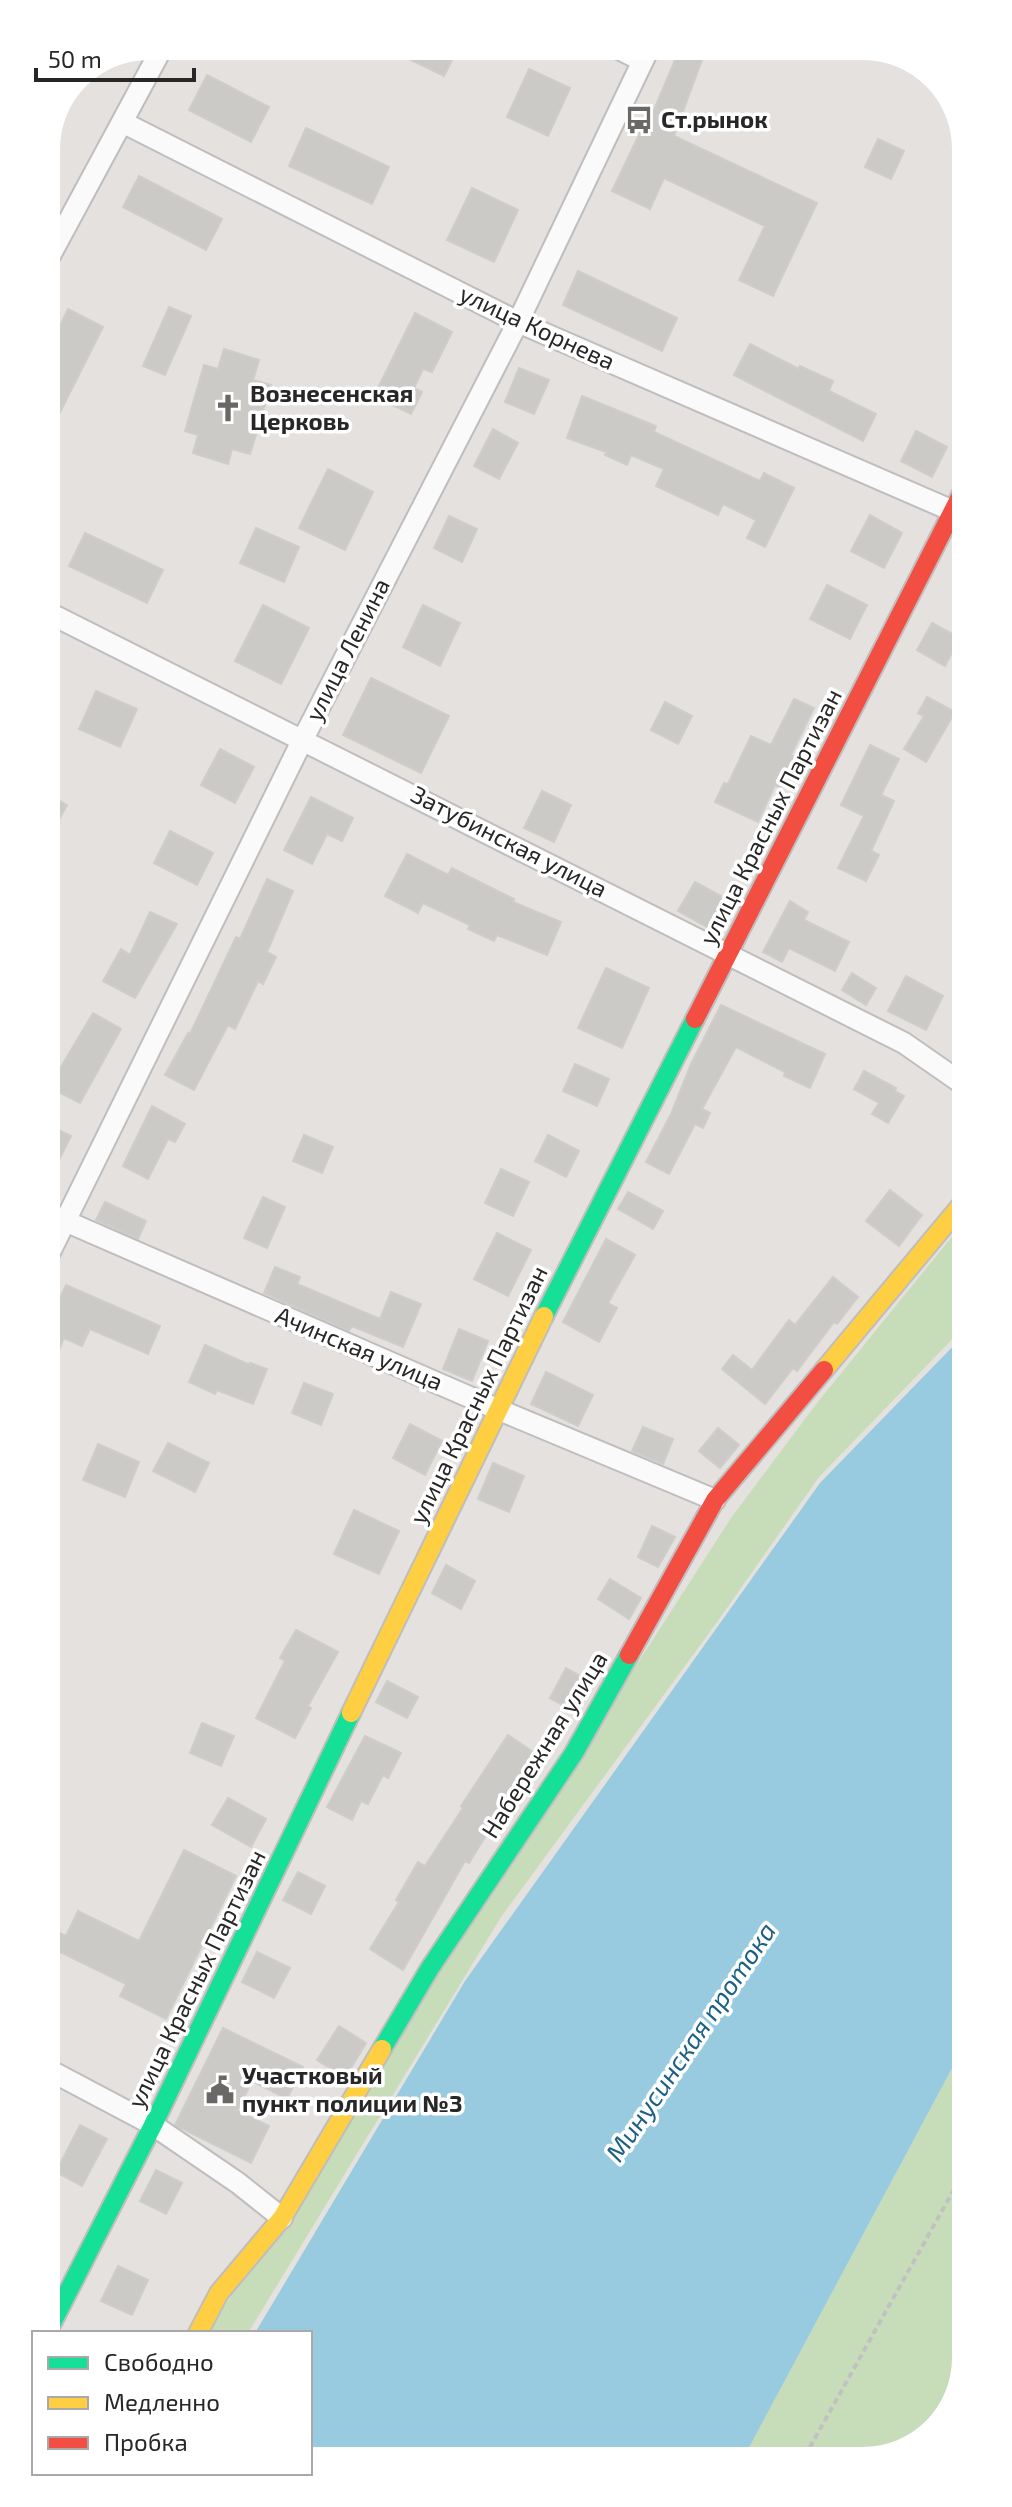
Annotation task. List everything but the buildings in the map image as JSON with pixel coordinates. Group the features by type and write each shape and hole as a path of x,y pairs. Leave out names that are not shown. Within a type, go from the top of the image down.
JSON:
{"main road":[{"name":"улица Красных Партизан","path":"60,2307 153,2125 497,1409 952,520"},
{"name":"Набережная улица","path":"199,2331 219,2293 282,2218 430,1968 574,1753 715,1500 952,1216"}],"street":[{"path":"60,237 155,60"},
{"name":"улица Ленина","path":"60,1212 518,322 644,60"},
{"name":"улица Корнева","path":"122,122 518,322 952,503"},
{"name":"Затубинская улица","path":"60,618 730,953 904,1043 952,1076"},
{"name":"Ачинская улица","path":"60,1219 715,1500"},
{"path":"60,2076 153,2125 238,2183 282,2218"}],"path":[{"path":"810,2447 952,2193"}],"green space":[{"path":"952,1237 952,1339 819,1477 715,1625 501,1917 249,2331 208,2331 731,1518 817,1403"},
{"path":"952,2068 952,2358 943,2397 930,2417 917,2429 880,2445 749,2447"}],"water":[{"name":"Минусинская протока","path":"952,1347 952,2068 749,2447 312,2447 312,2331 256,2331 465,1981 820,1483"}],"traffic: fast":[{"path":"544,1316 695,1019"},
{"path":"382,2049 430,1968 574,1753 629,1655"},
{"path":"60,2307 153,2125 351,1713"}],"traffic: slow":[{"path":"824,1370 952,1216"},
{"path":"351,1713 544,1316"},
{"path":"199,2331 219,2293 282,2218 382,2049"}],"traffic: jam":[{"path":"695,1019 952,513"},
{"path":"629,1655 715,1500 824,1370"}],"place":[{"name":"Ст.рынок","path":"639,120"},
{"name":"Вознесенская Церковь","path":"228,408"},
{"name":"Участковый пункт полиции №3","path":"220,2090"}]}
